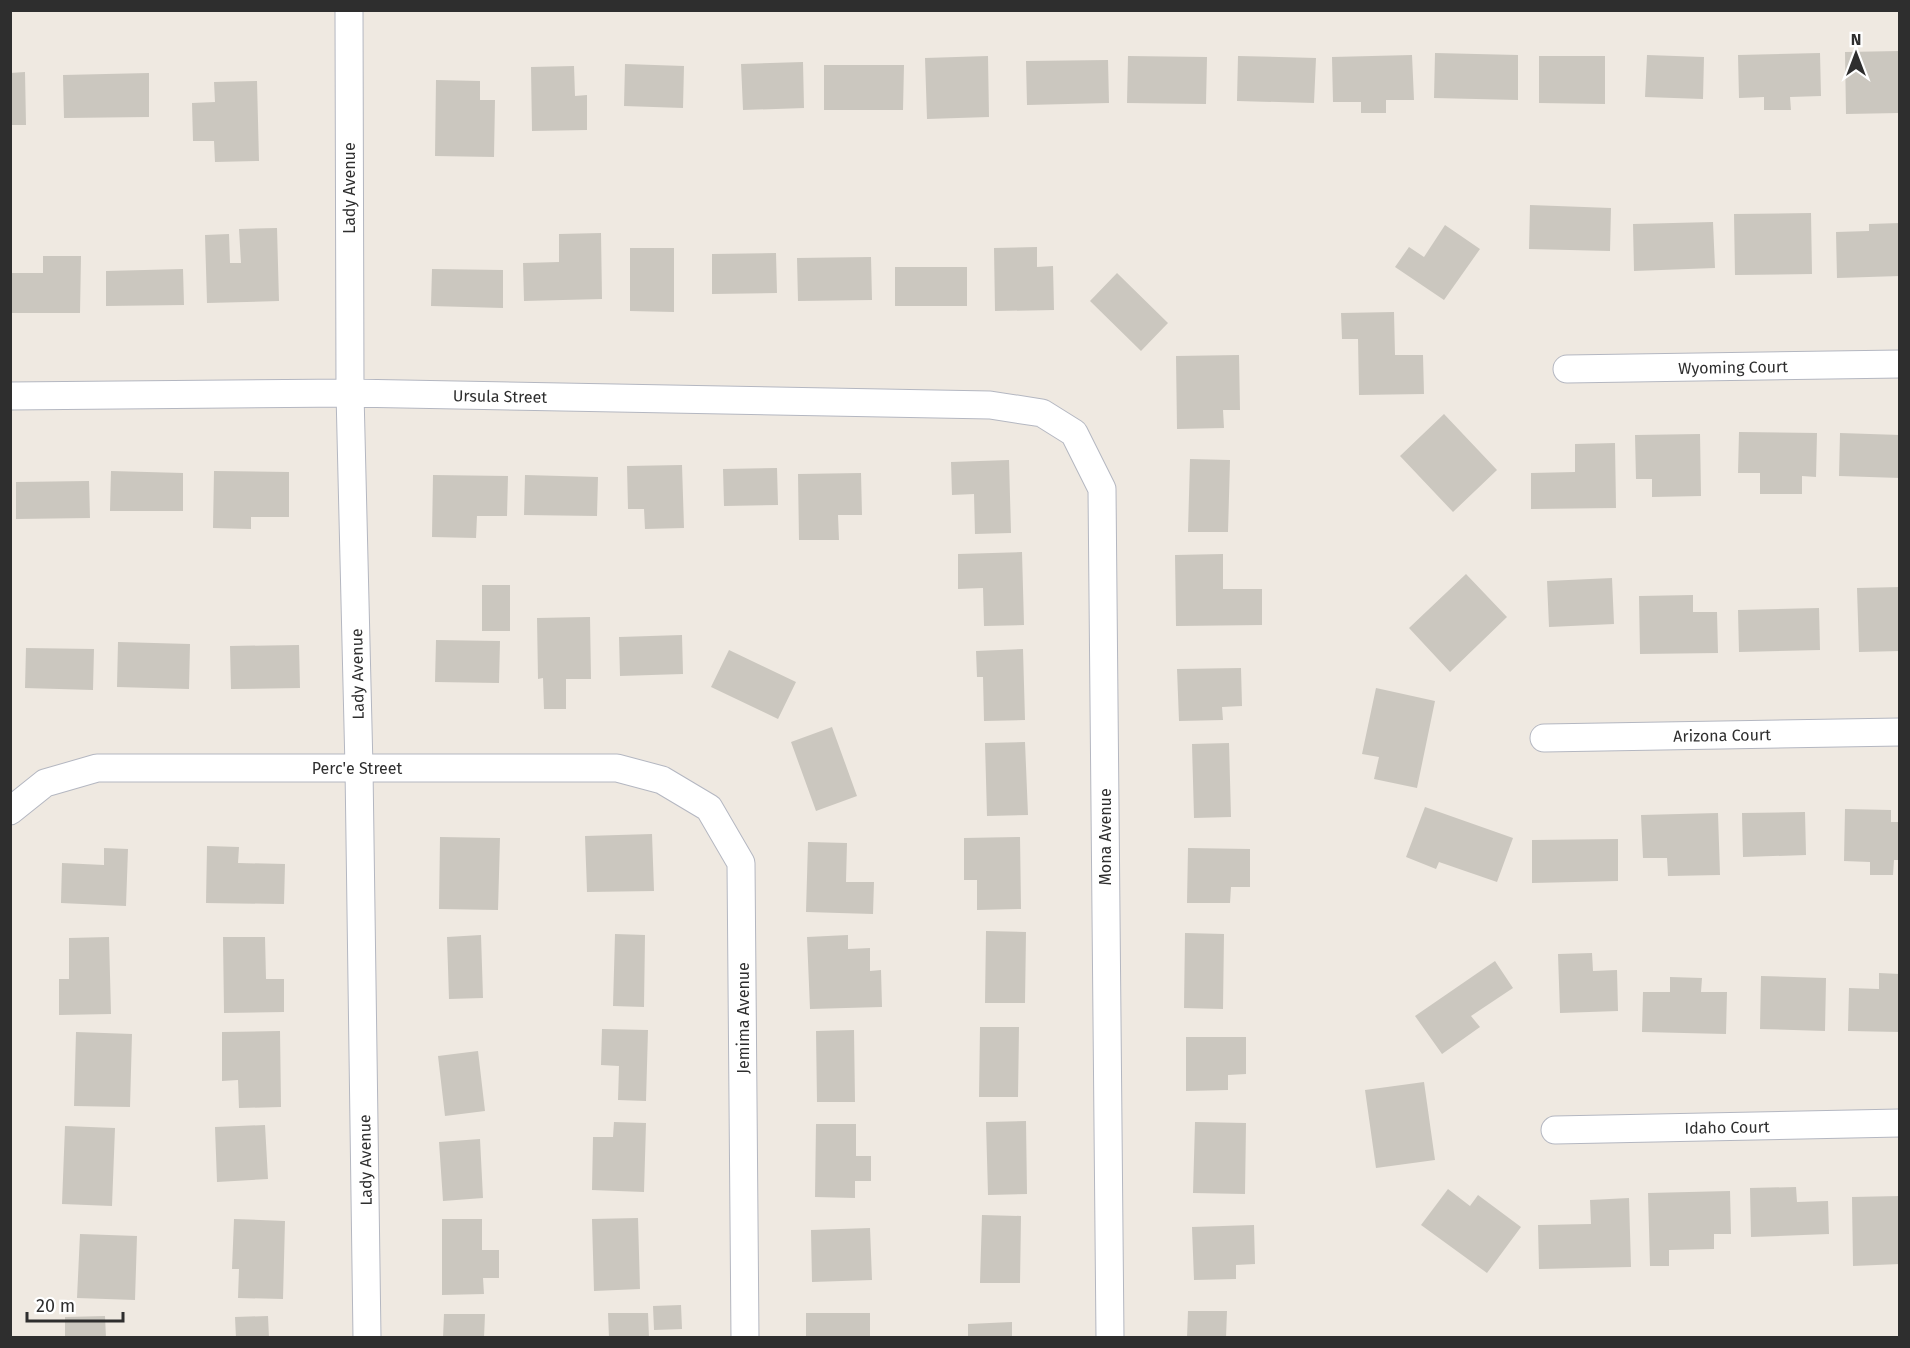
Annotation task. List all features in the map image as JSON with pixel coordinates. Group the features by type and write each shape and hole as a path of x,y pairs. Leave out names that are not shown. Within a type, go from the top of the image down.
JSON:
{"street":[{"name":"Lady Avenue","path":"349,10 350,393 359,768 367,1338"},
{"name":"Wyoming Court","path":"1567,369 1899,364"},
{"name":"Ursula Street","path":"10,396 350,393 990,405"},
{"name":"Mona Avenue","path":"990,405 1042,413 1074,433 1102,489 1110,1338"},
{"name":"Arizona Court","path":"1544,738 1899,732"},
{"name":"Perc'e Street","path":"10,811 45,783 96,768 617,768"},
{"name":"Jemima Avenue","path":"617,768 662,780 709,808 741,863 745,1338"},
{"name":"Idaho Court","path":"1555,1130 1899,1123"}],"building":[{"path":"1900,51 1899,113 1846,114 1845,52"},
{"path":"1435,53 1518,55 1518,100 1434,98"},
{"path":"1820,53 1821,96 1790,97 1791,110 1764,110 1764,97 1739,98 1738,55"},
{"path":"1412,55 1414,100 1386,100 1386,113 1361,113 1361,102 1333,102 1332,57"},
{"path":"1647,55 1704,57 1703,99 1645,97"},
{"path":"988,56 989,117 927,119 925,58"},
{"path":"1128,56 1207,57 1206,104 1127,103"},
{"path":"1238,56 1316,58 1314,103 1237,101"},
{"path":"1539,56 1605,56 1605,104 1539,103"},
{"path":"1108,60 1109,103 1027,105 1026,61"},
{"path":"803,62 804,108 743,110 741,64"},
{"path":"625,64 684,66 683,108 624,106"},
{"path":"824,65 904,65 903,110 824,110"},
{"path":"574,66 575,96 587,95 587,130 532,131 531,67"},
{"path":"25,72 26,125 10,125 10,73"},
{"path":"149,73 149,117 64,118 63,75"},
{"path":"436,80 480,81 480,100 495,100 494,157 435,156"},
{"path":"257,81 259,161 215,162 214,141 193,141 192,103 215,102 214,82"},
{"path":"1530,205 1611,208 1610,251 1529,249"},
{"path":"1811,213 1812,274 1735,275 1734,214"},
{"path":"1713,222 1715,268 1634,271 1633,224"},
{"path":"1900,223 1900,276 1837,278 1836,232 1869,231 1869,224"},
{"path":"1445,225 1480,249 1444,300 1395,267 1409,247 1424,257"},
{"path":"277,228 279,301 207,303 205,235 229,234 230,263 241,263 239,229"},
{"path":"601,233 602,299 524,301 523,263 559,262 559,234"},
{"path":"1037,247 1037,267 1053,266 1054,310 995,311 994,248"},
{"path":"630,248 674,248 674,312 630,311"},
{"path":"776,253 777,293 712,294 712,254"},
{"path":"43,256 81,256 80,313 10,313 11,273 43,273"},
{"path":"871,257 872,300 798,301 797,258"},
{"path":"895,267 967,267 967,306 895,306"},
{"path":"183,269 184,305 106,306 106,271"},
{"path":"432,269 503,270 503,308 431,306"},
{"path":"1117,273 1168,323 1141,351 1090,301"},
{"path":"1394,312 1395,355 1423,355 1424,394 1359,395 1358,339 1342,339 1341,313"},
{"path":"1239,355 1240,410 1223,410 1224,428 1177,429 1176,356"},
{"path":"1444,414 1497,470 1453,512 1400,456"},
{"path":"1739,432 1817,433 1816,477 1802,476 1802,494 1760,494 1760,473 1738,473"},
{"path":"1840,433 1900,435 1900,478 1839,476"},
{"path":"1700,434 1701,496 1652,497 1652,479 1636,479 1635,435"},
{"path":"1615,443 1616,508 1531,509 1531,473 1575,472 1575,444"},
{"path":"1190,459 1230,460 1228,532 1188,532"},
{"path":"1009,460 1011,533 975,534 974,494 952,495 951,462"},
{"path":"682,465 684,528 645,529 644,509 628,509 627,466"},
{"path":"777,468 778,505 724,506 723,469"},
{"path":"111,471 183,473 183,511 110,511"},
{"path":"214,471 289,472 289,517 251,517 251,529 213,528"},
{"path":"861,473 862,515 838,515 839,540 799,540 798,474"},
{"path":"433,475 508,476 507,516 477,516 476,538 432,537"},
{"path":"525,475 598,477 597,516 524,515"},
{"path":"89,481 90,518 16,519 16,482"},
{"path":"1022,552 1024,625 984,626 983,588 958,589 958,554"},
{"path":"1223,554 1223,589 1262,589 1262,625 1176,626 1175,555"},
{"path":"1466,574 1507,617 1450,672 1409,628"},
{"path":"1612,578 1614,624 1549,627 1547,581"},
{"path":"482,585 510,585 510,631 482,631"},
{"path":"1900,587 1900,651 1859,652 1857,588"},
{"path":"1693,595 1693,612 1717,612 1718,653 1640,654 1639,596"},
{"path":"1819,608 1820,650 1739,652 1738,610"},
{"path":"590,617 591,679 566,679 566,709 544,709 543,678 538,679 537,618"},
{"path":"682,635 683,674 620,676 619,637"},
{"path":"436,640 500,641 499,683 435,682"},
{"path":"118,642 190,644 189,689 117,687"},
{"path":"299,645 300,688 231,689 230,646"},
{"path":"26,648 94,649 93,690 25,688"},
{"path":"1023,649 1025,720 984,721 983,677 977,677 976,651"},
{"path":"729,650 796,682 778,719 711,687"},
{"path":"1241,668 1242,706 1222,707 1223,720 1179,721 1177,669"},
{"path":"1376,688 1435,701 1417,788 1374,779 1379,757 1362,754"},
{"path":"832,727 857,796 816,811 791,742"},
{"path":"1025,742 1028,815 987,816 985,743"},
{"path":"1229,743 1231,817 1194,818 1192,744"},
{"path":"1425,807 1513,838 1497,882 1439,862 1436,869 1406,857"},
{"path":"1845,809 1891,810 1891,822 1900,822 1900,860 1894,860 1893,875 1870,875 1870,862 1844,861"},
{"path":"1805,812 1806,855 1743,857 1742,813"},
{"path":"1718,813 1720,875 1668,876 1667,858 1643,858 1641,815"},
{"path":"652,834 654,891 587,892 585,836"},
{"path":"440,837 500,838 498,910 439,909"},
{"path":"1020,837 1021,909 977,910 977,880 964,880 964,838"},
{"path":"1618,839 1618,881 1532,883 1532,840"},
{"path":"808,842 847,843 846,882 874,882 873,914 806,912"},
{"path":"207,846 239,847 238,863 285,864 284,904 206,903"},
{"path":"104,848 128,849 126,906 61,903 62,863 104,865"},
{"path":"1188,848 1250,849 1250,887 1231,887 1230,903 1187,903"},
{"path":"986,931 1026,932 1025,1003 985,1003"},
{"path":"1185,933 1224,934 1223,1009 1184,1008"},
{"path":"615,934 645,935 644,1007 613,1006"},
{"path":"481,935 483,998 449,999 447,937"},
{"path":"848,935 848,949 870,948 870,971 881,970 882,1007 810,1009 807,937"},
{"path":"109,937 111,1014 59,1015 59,979 69,979 69,938"},
{"path":"223,937 265,937 266,979 284,979 284,1012 224,1013"},
{"path":"1592,953 1593,971 1617,970 1618,1011 1560,1013 1558,954"},
{"path":"1495,961 1513,988 1471,1016 1480,1027 1442,1054 1415,1016"},
{"path":"1879,973 1900,974 1900,1032 1848,1031 1849,988 1879,989"},
{"path":"1761,976 1826,978 1825,1031 1760,1029"},
{"path":"1670,977 1702,978 1701,992 1727,992 1726,1034 1642,1032 1643,992 1670,992"},
{"path":"980,1027 1019,1027 1018,1097 979,1097"},
{"path":"602,1029 648,1030 646,1101 618,1100 619,1066 601,1065"},
{"path":"854,1030 855,1102 817,1102 816,1031"},
{"path":"280,1031 281,1107 239,1108 238,1080 222,1081 222,1032"},
{"path":"76,1032 132,1034 130,1107 74,1106"},
{"path":"1186,1037 1246,1037 1246,1074 1228,1075 1228,1090 1186,1091"},
{"path":"478,1051 485,1111 445,1116 438,1056"},
{"path":"1424,1082 1435,1160 1376,1168 1365,1090"},
{"path":"1026,1121 1027,1194 988,1195 986,1122"},
{"path":"614,1122 646,1123 644,1192 592,1190 593,1137 613,1137"},
{"path":"1195,1122 1246,1123 1245,1194 1193,1193"},
{"path":"816,1124 856,1124 856,1156 871,1156 871,1181 855,1181 855,1198 815,1197"},
{"path":"265,1125 268,1179 217,1182 215,1127"},
{"path":"65,1126 115,1128 112,1206 62,1204"},
{"path":"480,1139 483,1198 443,1201 439,1142"},
{"path":"1796,1187 1797,1202 1828,1201 1829,1234 1751,1237 1750,1188"},
{"path":"1448,1189 1470,1206 1478,1195 1521,1227 1487,1273 1421,1225"},
{"path":"1730,1191 1731,1234 1714,1234 1714,1249 1669,1250 1669,1266 1650,1266 1648,1193"},
{"path":"1900,1196 1900,1264 1853,1266 1852,1197"},
{"path":"1629,1198 1631,1267 1539,1269 1538,1225 1591,1224 1590,1200"},
{"path":"982,1215 1021,1216 1020,1283 980,1283"},
{"path":"638,1218 640,1289 594,1291 592,1219"},
{"path":"234,1219 285,1221 283,1299 238,1298 239,1269 232,1269"},
{"path":"442,1219 482,1219 482,1250 499,1250 499,1278 483,1278 484,1294 442,1295"},
{"path":"1254,1225 1255,1264 1236,1265 1236,1279 1194,1280 1192,1227"},
{"path":"870,1228 872,1280 812,1282 811,1230"},
{"path":"80,1234 137,1236 135,1300 77,1298"},
{"path":"681,1305 682,1329 654,1330 653,1306"},
{"path":"1188,1311 1227,1311 1226,1338 1187,1338"},
{"path":"608,1313 648,1313 649,1338 609,1338"},
{"path":"806,1313 870,1313 870,1338 806,1338"},
{"path":"444,1314 485,1314 484,1338 443,1338"},
{"path":"105,1316 106,1338 65,1338 65,1317"},
{"path":"268,1316 269,1338 236,1338 235,1317"},
{"path":"1012,1322 1012,1338 968,1338 968,1324"}]}
